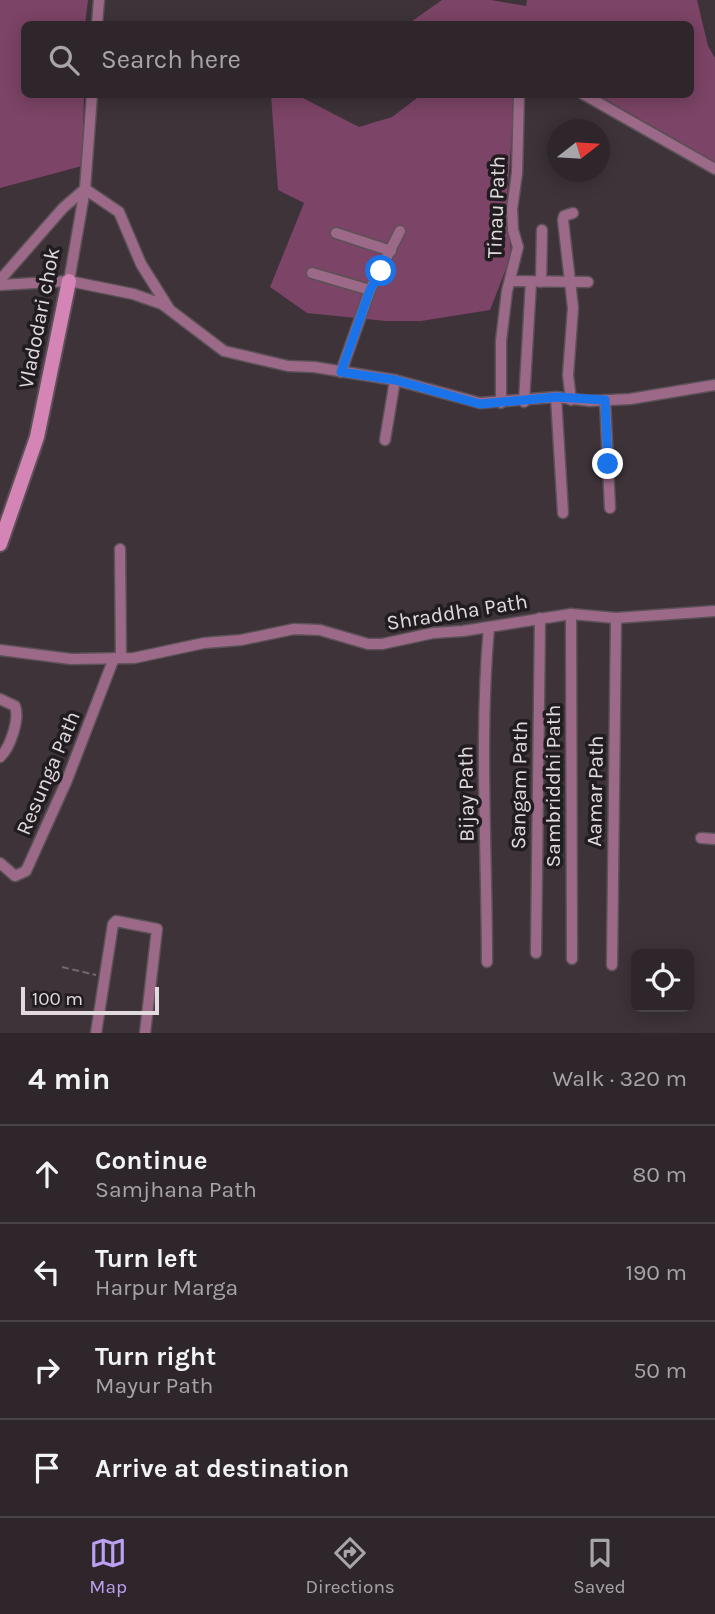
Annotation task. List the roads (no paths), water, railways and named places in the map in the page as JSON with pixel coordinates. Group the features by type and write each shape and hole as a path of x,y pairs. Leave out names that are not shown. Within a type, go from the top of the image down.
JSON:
{"street":[{"path":"97,21 99,0"},
{"name":"Vladodari chok","path":"0,544 37,437 85,190 92,98"},
{"name":"Tinau Path","path":"501,404 501,341 518,247 513,230 512,209 517,173 519,98"},
{"path":"590,98 715,169"},
{"path":"0,282 63,208 85,190 119,212 141,264 173,313"},
{"path":"571,400 568,375 573,309 563,220 567,214 573,213"},
{"path":"524,402 542,230"},
{"path":"341,372 370,290 400,231"},
{"path":"336,233 391,251"},
{"path":"312,272 370,290"},
{"path":"0,282 69,281 133,294 162,304 224,351 251,359 395,380 480,404 556,397 605,400 685,392 715,385"},
{"path":"511,281 570,284 588,282"},
{"path":"385,440 395,380"},
{"path":"556,397 564,513"},
{"path":"605,400 610,508"},
{"path":"118,657 120,549"},
{"name":"Shraddha Path","path":"0,650 71,659 134,658 294,629 320,630 368,644 382,644 571,614 616,618 715,611"},
{"name":"Sambriddhi Path","path":"571,614 572,958"},
{"name":"Sangam Path","path":"536,953 540,618"},
{"name":"Aamar Path","path":"612,965 616,618"},
{"name":"Bijay Path","path":"487,962 484,682 489,627"},
{"name":"Resunga Path","path":"0,863 15,876 26,871 118,657"},
{"path":"0,699 15,706 17,711 9,741 0,757"},
{"path":"701,838 715,839"},
{"path":"96,1033 114,922 132,922 158,929 145,1033"}]}
